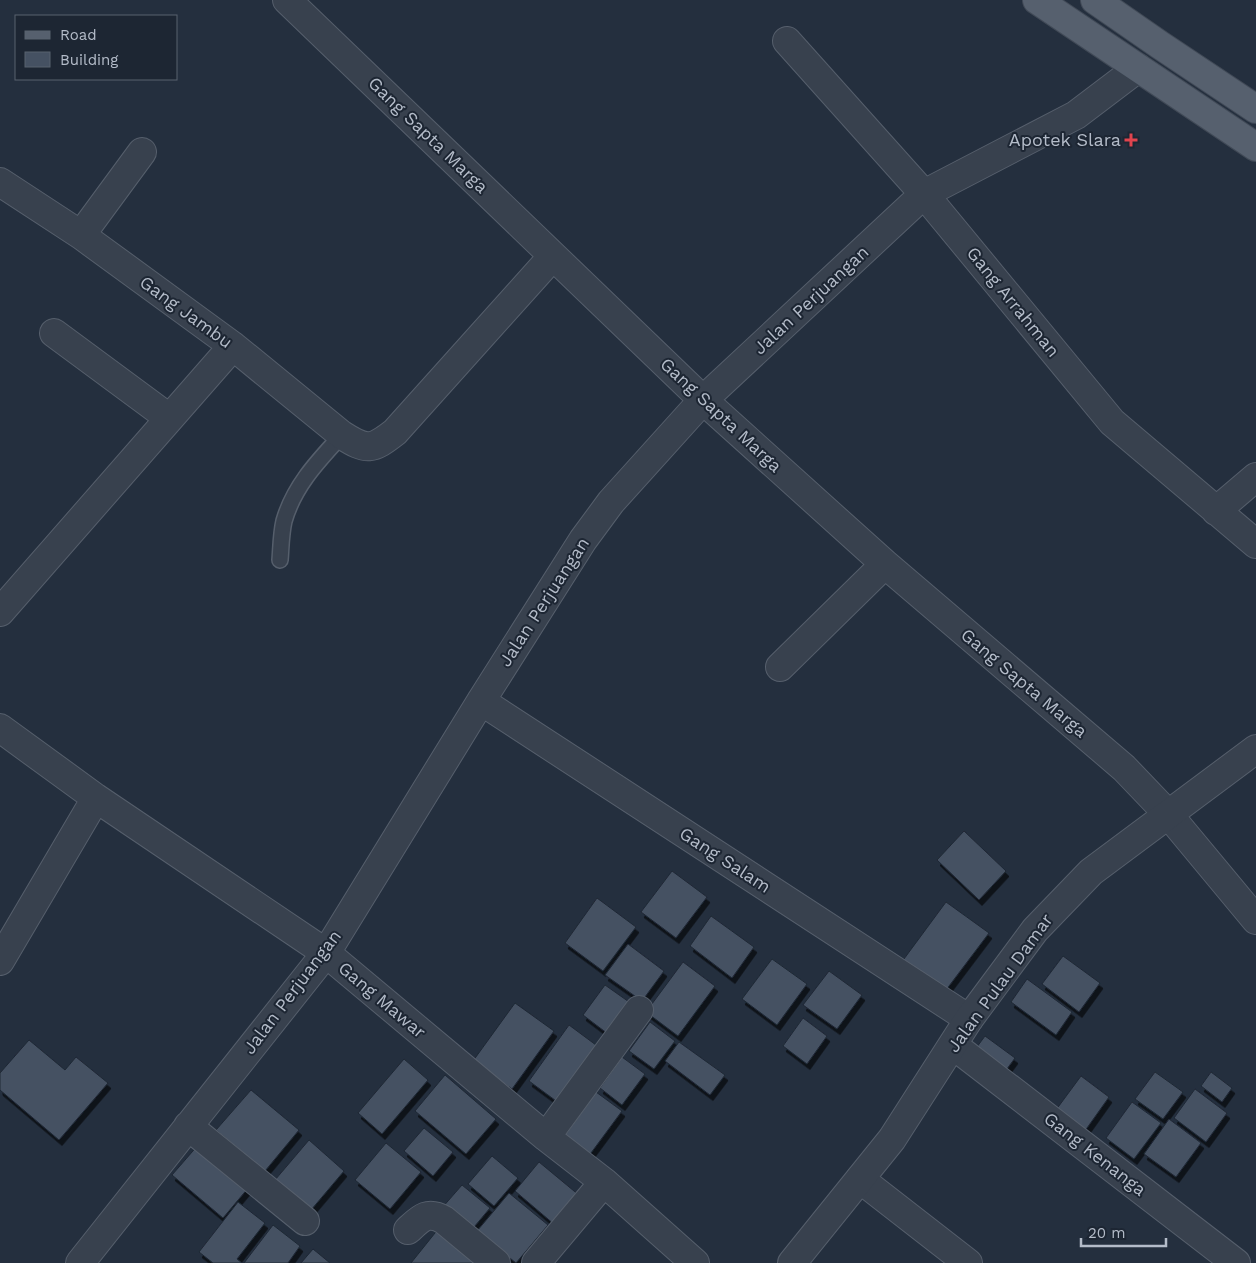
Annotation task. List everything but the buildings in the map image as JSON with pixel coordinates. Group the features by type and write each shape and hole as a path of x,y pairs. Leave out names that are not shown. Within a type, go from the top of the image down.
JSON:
{"main road":[{"path":"1037,0 1256,147"},
{"path":"1095,0 1256,109"}],"street":[{"name":"Gang Sapta Marga","path":"287,0 703,400 884,564 1124,768 1168,814 1256,920"},
{"name":"Gang Arrahman","path":"787,41 924,194 1112,422 1256,544"},
{"name":"Jalan Perjuangan","path":"80,1263 326,953 481,701 583,540 611,502 703,400 924,194 1076,115 1138,68"},
{"path":"81,235 142,152"},
{"name":"Gang Jambu","path":"0,182 81,235 233,346 342,435 355,443 367,447 381,443 395,432 553,256"},
{"path":"54,333 169,418"},
{"path":"0,612 233,346"},
{"path":"1216,511 1256,477"},
{"path":"780,667 884,564"},
{"name":"Gang Salam","path":"481,701 969,1019"},
{"name":"Gang Mawar","path":"0,728 96,798 326,953 546,1137 604,1182 695,1263"},
{"name":"Jalan Pulau Damar","path":"792,1263 892,1139 969,1019 1035,930 1091,872 1256,749"},
{"path":"0,961 96,798"},
{"path":"546,1137 639,1010"},
{"name":"Gang Kenanga","path":"953,1045 1236,1263"},
{"path":"188,1126 305,1221"},
{"path":"860,1179 968,1263"},
{"path":"536,1263 604,1182"},
{"path":"408,1230 422,1217 438,1216 496,1263"}],"lane":[{"path":"280,560 284,524 291,502 304,478 342,435"}],"place":[{"name":"Apotek Slara","path":"1131,140"}]}
